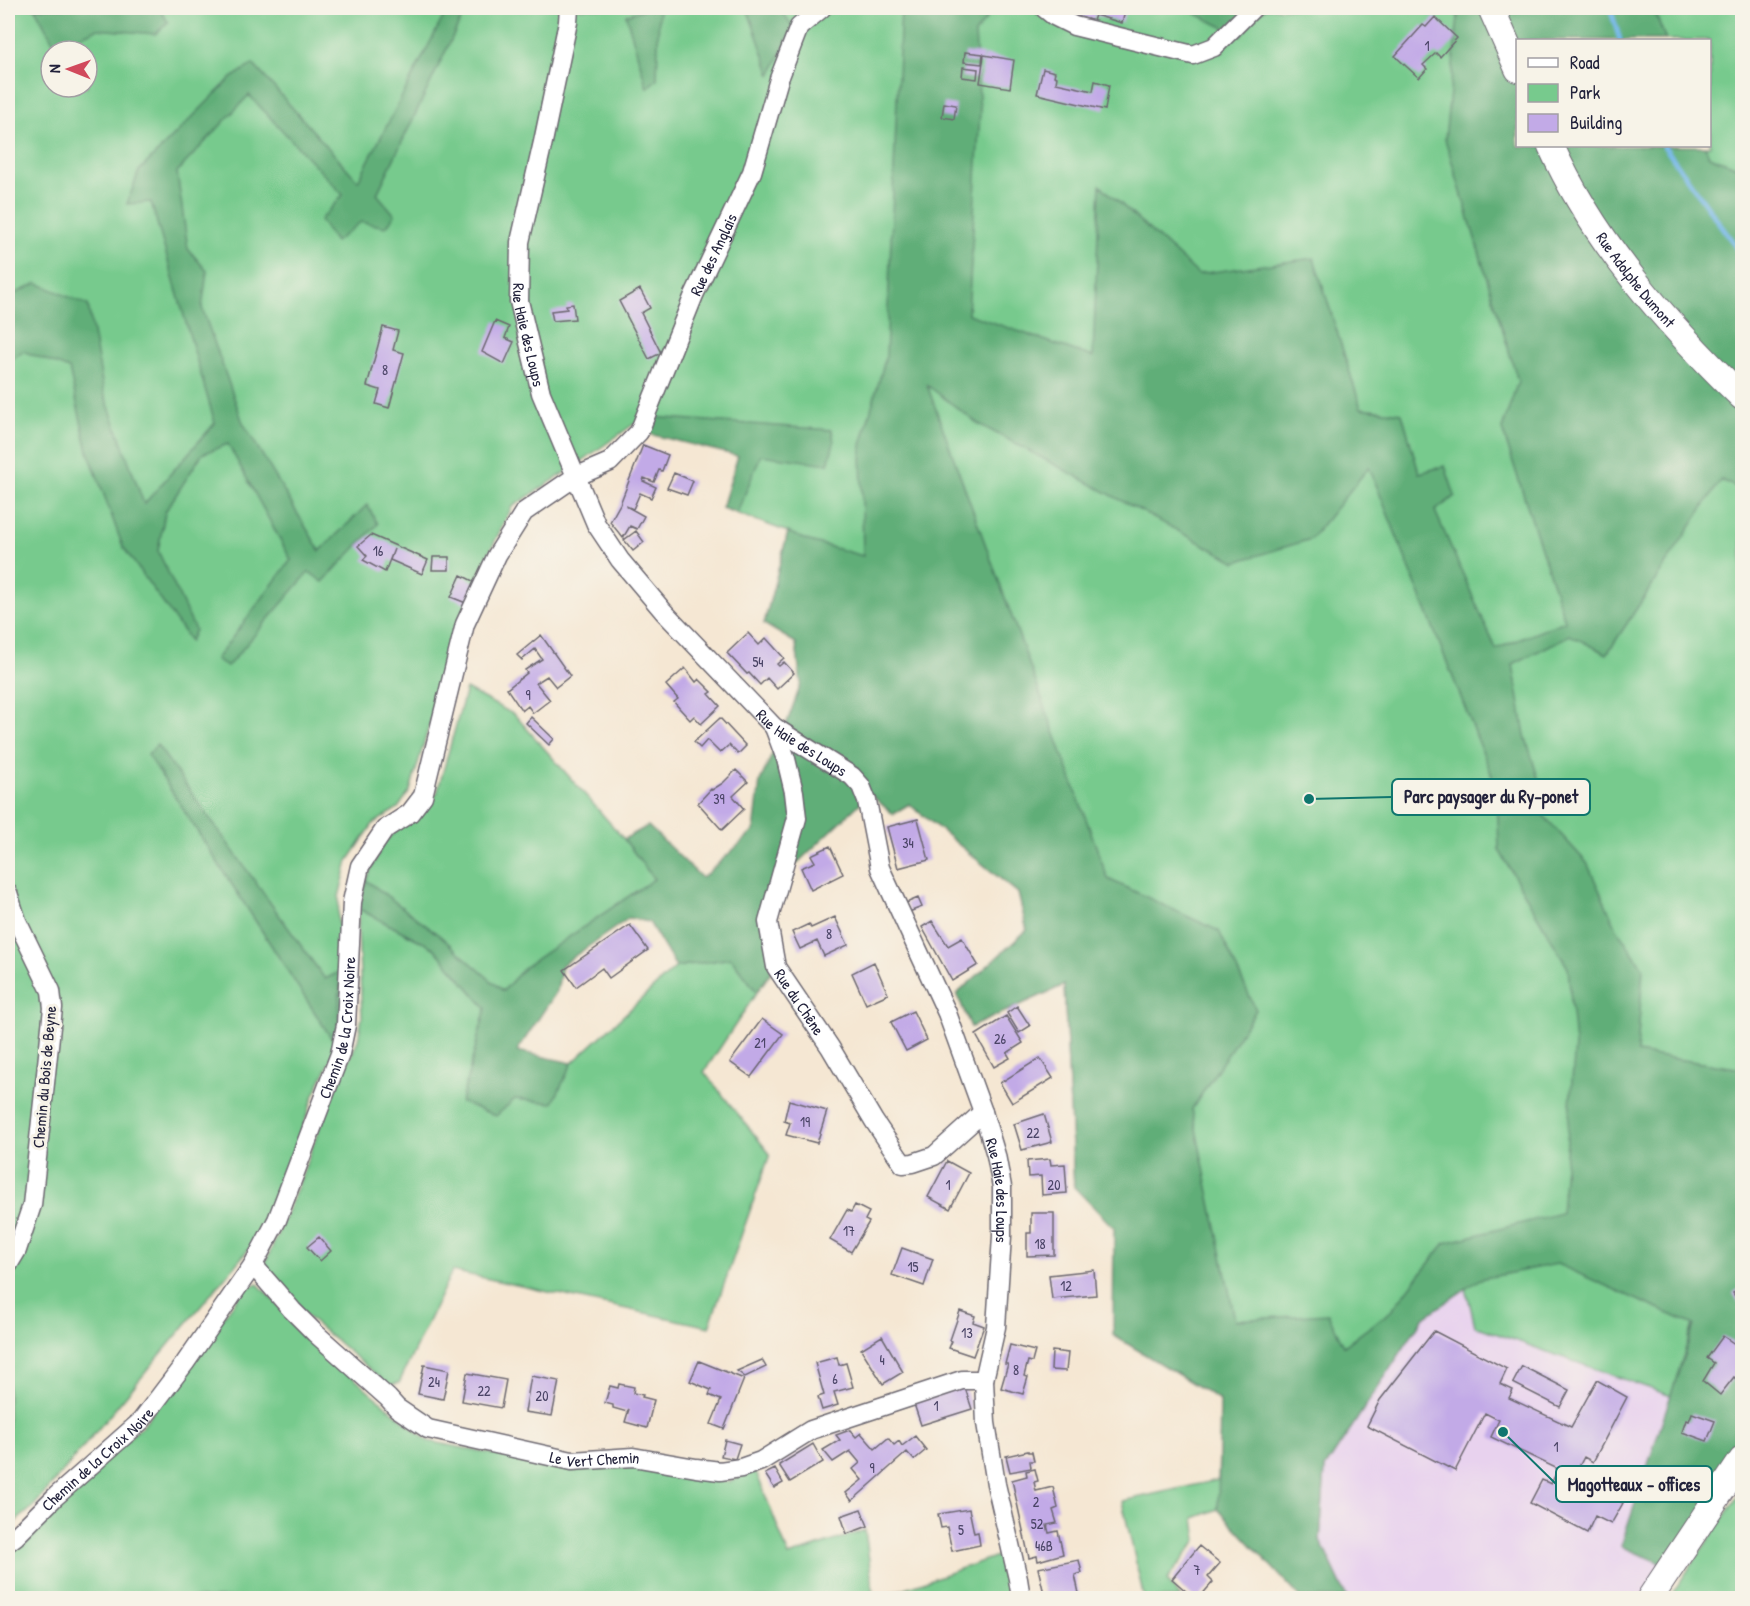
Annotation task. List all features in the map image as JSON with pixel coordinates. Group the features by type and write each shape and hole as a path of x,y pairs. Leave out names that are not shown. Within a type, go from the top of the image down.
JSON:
{"main road":[{"path":"1491,8 1516,64"},
{"name":"Rue Adolphe Dumont","path":"1552,147 1577,198 1637,283 1698,355 1743,397"},
{"path":"1650,1599 1743,1460"}],"street":[{"name":"Rue Haie des Loups","path":"569,8 543,142 520,242 519,301 541,393 596,524 620,560 664,612 774,727 852,776 861,786 867,801 880,868 947,1012 996,1155 1002,1187 1002,1236 996,1327 984,1380 986,1424 996,1484 1021,1599"},
{"name":"Rue des Anglais","path":"575,477 610,462 639,432 694,295 752,172 779,79 799,27 822,8"},
{"path":"1044,8 1074,27 1193,55 1214,47 1252,8"},
{"name":"Chemin de la Croix Noire","path":"8,1542 55,1497 141,1422 186,1363 254,1265 277,1220 340,1054 346,1025 352,902 360,866 385,830 410,813 423,796 465,624 497,555 524,512 575,477"},
{"name":"Rue du Chêne","path":"774,727 786,759 794,792 797,819 768,922 776,967 830,1047 874,1121 903,1164 934,1156 983,1112"},
{"name":"Chemin du Bois de Beyne","path":"8,893 17,921 51,991 53,1008 32,1205 17,1250 8,1265"},
{"name":"Le Vert Chemin","path":"254,1265 315,1333 388,1398 396,1408 428,1429 572,1461 633,1456 720,1471 741,1468 761,1461 811,1430 962,1380 984,1380"}],"shaded area":[{"path":"1467,1288 1476,1326 1671,1396 1621,1546 1667,1566 1645,1598 1347,1598 1320,1540 1325,1468 1423,1318"}],"green space":[{"path":"8,8 1484,8 1516,138 1516,147 1519,147 1742,395 1742,1165 1671,1396 1475,1326 1466,1288 1423,1318 1325,1468 1320,1540 1347,1598 1301,1598 1218,1509 1194,1518 1197,1540 1167,1580 1181,1598 1144,1598 1122,1501 1218,1480 1221,1400 1113,1335 1126,1212 1074,1187 1064,985 971,1027 957,994 1027,930 1018,893 909,804 893,814 788,720 801,684 796,643 764,624 788,532 722,508 738,456 634,424 512,507 488,555 459,624 410,791 398,808 373,824 348,861 339,897 338,921 347,979 337,1047 314,1095 278,1197 263,1232 33,1507 8,1528"},
{"path":"35,8 159,8 168,22 156,34 97,29 74,39 52,39"},
{"path":"448,8 461,8 464,13 377,194 395,215 386,227 361,222 335,242 320,220 343,195 249,95 177,172 188,249 207,271 202,308 243,423 320,551 367,505 378,524 323,582 309,572 227,667 216,659 291,560 228,444 202,454 165,512 158,551 195,630 190,641 123,547 88,451 69,369 23,351 8,362 8,297 37,283 88,305 104,393 144,504 215,423 151,202 127,204 139,171 231,78 253,64 358,181"},
{"path":"647,8 659,8 657,79 647,88 626,15"},
{"path":"747,8 780,8 793,27 771,75"},
{"path":"901,8 994,8 975,34 980,111 968,314 1093,357 1100,185 1198,274 1314,258 1361,408 1402,413 1419,473 1445,466 1455,496 1435,511 1496,649 1565,621 1502,429 1518,381 1445,139 1458,17 1453,8 1653,8 1666,39 1516,39 1516,147 1705,147 1709,156 1742,169 1742,490 1721,480 1607,654 1570,635 1513,664 1525,735 1539,781 1524,794 1587,863 1617,929 1643,968 1637,1053 1742,1069 1742,1451 1667,1566 1621,1546 1694,1325 1557,1264 1480,1279 1423,1318 1325,1468 1320,1540 1347,1598 1301,1598 1218,1509 1220,1400 1113,1335 1114,1228 1074,1187 1064,985 971,1027 957,994 1027,930 1018,893 909,804 893,814 870,794 791,869 768,924 771,972 757,992 731,958 676,967 649,922 629,918 562,965 557,991 517,1051 572,1063 553,1103 515,1099 496,1116 461,1102 486,1008 434,948 359,909 366,880 440,936 503,991 525,967 654,879 624,839 648,826 702,878 754,831 760,781 788,720 801,684 796,643 764,624 788,532 806,540 863,556 861,445 886,356","holes":["927,385 977,423 1236,562 1311,539 1369,467 1497,788 1499,850 1568,968 1575,1045 1561,1213 1445,1243 1391,1311 1344,1346 1328,1314 1235,1320 1192,1109 1256,1010 1219,931 1108,879"]},
{"path":"1187,8 1267,8 1255,16 1241,36"},
{"path":"1653,8 1742,8 1742,169 1709,156 1705,147 1711,147 1711,39 1666,39"},
{"path":"652,417 832,430 834,443 828,464 761,455 737,513 722,508 738,456 649,434"},
{"path":"466,689 515,715 624,839 654,879 525,967 503,991 440,936 366,880 384,842 437,793"},
{"path":"157,745 325,979 341,971 337,1047 148,755"},
{"path":"359,909 434,948 486,1008 461,1102 515,1099 553,1102 572,1063 676,967 731,958 757,992 704,1072 770,1154 709,1327 452,1271 399,1383 389,1385 304,1314 265,1264 298,1186 326,1110 358,1040 362,1017"},
{"path":"258,1284 322,1351 428,1441 571,1469 636,1467 730,1482 755,1469 789,1556 865,1530 874,1598 8,1598 8,1547 143,1425 245,1288"},
{"path":"1742,1490 1742,1598 1669,1598"},
{"path":"1005,1553 1015,1598 878,1598"}],"building":[{"path":"1068,8 1126,8 1122,23 1095,15 1093,21 1067,13"},
{"path":"1435,17 1457,38 1440,57 1436,53 1423,65 1427,69 1419,78 1395,56 1423,25 1426,27"},
{"path":"965,52 983,54 982,64 964,62"},
{"path":"984,55 1014,60 1010,88 980,83"},
{"path":"963,67 978,69 977,79 962,77"},
{"path":"1043,69 1055,72 1056,83 1093,91 1095,81 1109,85 1105,110 1037,94"},
{"path":"944,103 956,105 954,119 942,117"},
{"path":"640,289 650,308 641,313 661,353 649,359 619,301"},
{"path":"573,304 575,319 553,321 551,311 567,309 566,305"},
{"path":"495,321 509,327 505,338 514,342 504,364 482,352"},
{"path":"383,327 398,331 393,350 404,353 389,408 376,404 380,390 367,386"},
{"path":"643,445 668,455 662,471 659,470 654,482 644,478 643,481 656,487 651,498 640,493 633,509 626,506 644,516 637,529 630,526 623,538 610,522 620,504"},
{"path":"674,473 693,481 687,495 667,488"},
{"path":"636,531 644,542 633,551 624,540"},
{"path":"371,535 428,560 422,574 390,560 394,549 385,572 363,560 367,556 358,546"},
{"path":"433,557 449,557 449,570 432,570"},
{"path":"461,575 475,582 466,603 451,597"},
{"path":"748,633 759,645 766,638 784,658 777,664 779,666 784,662 794,673 777,689 767,678 760,685 727,653"},
{"path":"541,635 570,676 556,687 547,676 536,683 550,700 533,713 528,706 522,711 507,689 527,673 525,670 542,659 535,649 522,660 517,655"},
{"path":"685,668 696,682 699,679 712,692 709,694 720,706 701,724 694,716 690,720 680,709 674,702 678,699 666,685"},
{"path":"531,717 554,739 549,745 526,723"},
{"path":"720,718 746,746 738,754 729,745 720,753 707,740 700,748 694,742"},
{"path":"736,770 748,782 733,796 744,809 722,830 698,803 711,789 723,783"},
{"path":"918,819 929,860 898,868 887,827"},
{"path":"830,846 843,874 811,890 801,868 815,862 811,855"},
{"path":"918,898 922,907 909,912 906,903"},
{"path":"835,917 848,945 824,956 817,941 800,949 792,932 809,924 811,928"},
{"path":"932,921 948,946 962,938 978,965 952,981 922,927"},
{"path":"630,925 648,950 609,978 602,968 576,987 564,970"},
{"path":"874,962 888,994 866,1004 852,973"},
{"path":"1017,1006 1030,1026 1019,1033 1007,1013"},
{"path":"913,1011 927,1040 906,1051 891,1022"},
{"path":"1006,1016 1023,1043 1007,1053 1010,1058 994,1067 976,1035"},
{"path":"762,1019 783,1034 751,1077 730,1062"},
{"path":"1040,1058 1053,1078 1012,1103 1000,1083"},
{"path":"789,1100 827,1111 817,1143 786,1135 790,1123 784,1121"},
{"path":"1044,1114 1052,1142 1022,1150 1014,1124"},
{"path":"1050,1159 1051,1165 1065,1164 1067,1193 1042,1195 1041,1176 1028,1177 1027,1161"},
{"path":"947,1161 969,1173 950,1209 928,1197"},
{"path":"855,1205 869,1212 865,1220 869,1222 851,1252 830,1240 847,1210 851,1212"},
{"path":"1031,1213 1054,1213 1054,1255 1027,1256 1027,1233 1031,1233"},
{"path":"319,1237 331,1251 320,1261 307,1247"},
{"path":"902,1248 933,1259 924,1286 892,1275"},
{"path":"1094,1270 1096,1295 1052,1299 1049,1275"},
{"path":"1742,1287 1742,1301 1739,1303 1733,1293"},
{"path":"960,1311 975,1316 973,1322 984,1326 973,1356 949,1348"},
{"path":"1434,1331 1507,1369 1500,1384 1513,1390 1509,1398 1571,1427 1597,1380 1627,1397 1593,1462 1584,1457 1571,1482 1578,1485 1580,1480 1623,1503 1611,1524 1595,1516 1587,1533 1530,1503 1542,1480 1551,1484 1558,1469 1491,1437 1499,1420 1485,1413 1455,1471 1367,1426 1380,1400"},
{"path":"882,1336 903,1372 883,1384 861,1349"},
{"path":"1723,1336 1742,1349 1742,1369 1736,1379 1734,1377 1720,1395 1703,1381 1714,1363 1707,1358"},
{"path":"1010,1345 1035,1351 1032,1362 1028,1361 1024,1376 1028,1377 1023,1394 1001,1388 1008,1364 1005,1364"},
{"path":"1052,1351 1068,1353 1066,1371 1051,1370"},
{"path":"837,1357 839,1365 846,1363 853,1387 834,1392 838,1405 822,1410 818,1397 824,1395 815,1363"},
{"path":"762,1360 766,1367 745,1377 737,1371"},
{"path":"699,1361 744,1379 724,1429 711,1424 721,1400 709,1395 711,1390 690,1381"},
{"path":"424,1365 449,1370 443,1399 418,1394"},
{"path":"1522,1366 1569,1390 1560,1407 1513,1383"},
{"path":"467,1373 506,1380 501,1408 462,1401"},
{"path":"531,1376 559,1381 552,1416 525,1412"},
{"path":"619,1384 634,1387 633,1393 654,1400 647,1428 625,1422 629,1409 627,1412 605,1403 610,1386 618,1388"},
{"path":"964,1385 972,1409 921,1425 913,1401"},
{"path":"1692,1413 1715,1421 1707,1441 1682,1432 1686,1420 1689,1421"},
{"path":"850,1430 856,1437 861,1433 875,1449 888,1438 894,1445 899,1441 902,1446 915,1436 926,1450 914,1460 907,1452 852,1501 846,1493 862,1480 853,1469 860,1463 850,1451 833,1462 823,1450 840,1440 836,1435"},
{"path":"725,1440 740,1444 735,1459 721,1456"},
{"path":"813,1444 823,1462 790,1482 779,1465"},
{"path":"1032,1452 1034,1461 1030,1461 1031,1468 1010,1472 1006,1456"},
{"path":"775,1469 783,1483 774,1488 765,1474"},
{"path":"1035,1469 1038,1481 1034,1482 1036,1491 1053,1487 1058,1508 1053,1510 1057,1523 1047,1525 1049,1533 1058,1531 1063,1554 1038,1561 1037,1556 1029,1558 1012,1480 1027,1476 1026,1471"},
{"path":"861,1509 868,1526 847,1534 841,1516"},
{"path":"969,1509 974,1533 978,1532 980,1545 952,1551 947,1527 941,1528 938,1514"},
{"path":"1199,1546 1220,1563 1208,1577 1213,1582 1199,1598 1194,1598 1172,1579"},
{"path":"1079,1560 1082,1573 1075,1575 1080,1598 1045,1598 1038,1568"}],"waterway":[{"path":"1610,8 1620,39"},
{"path":"1665,147 1742,255"}],"place":[{"name":"Parc paysager du Ry-ponet","path":"1309,799"},
{"name":"Magotteaux - offices","path":"1503,1432"}]}
